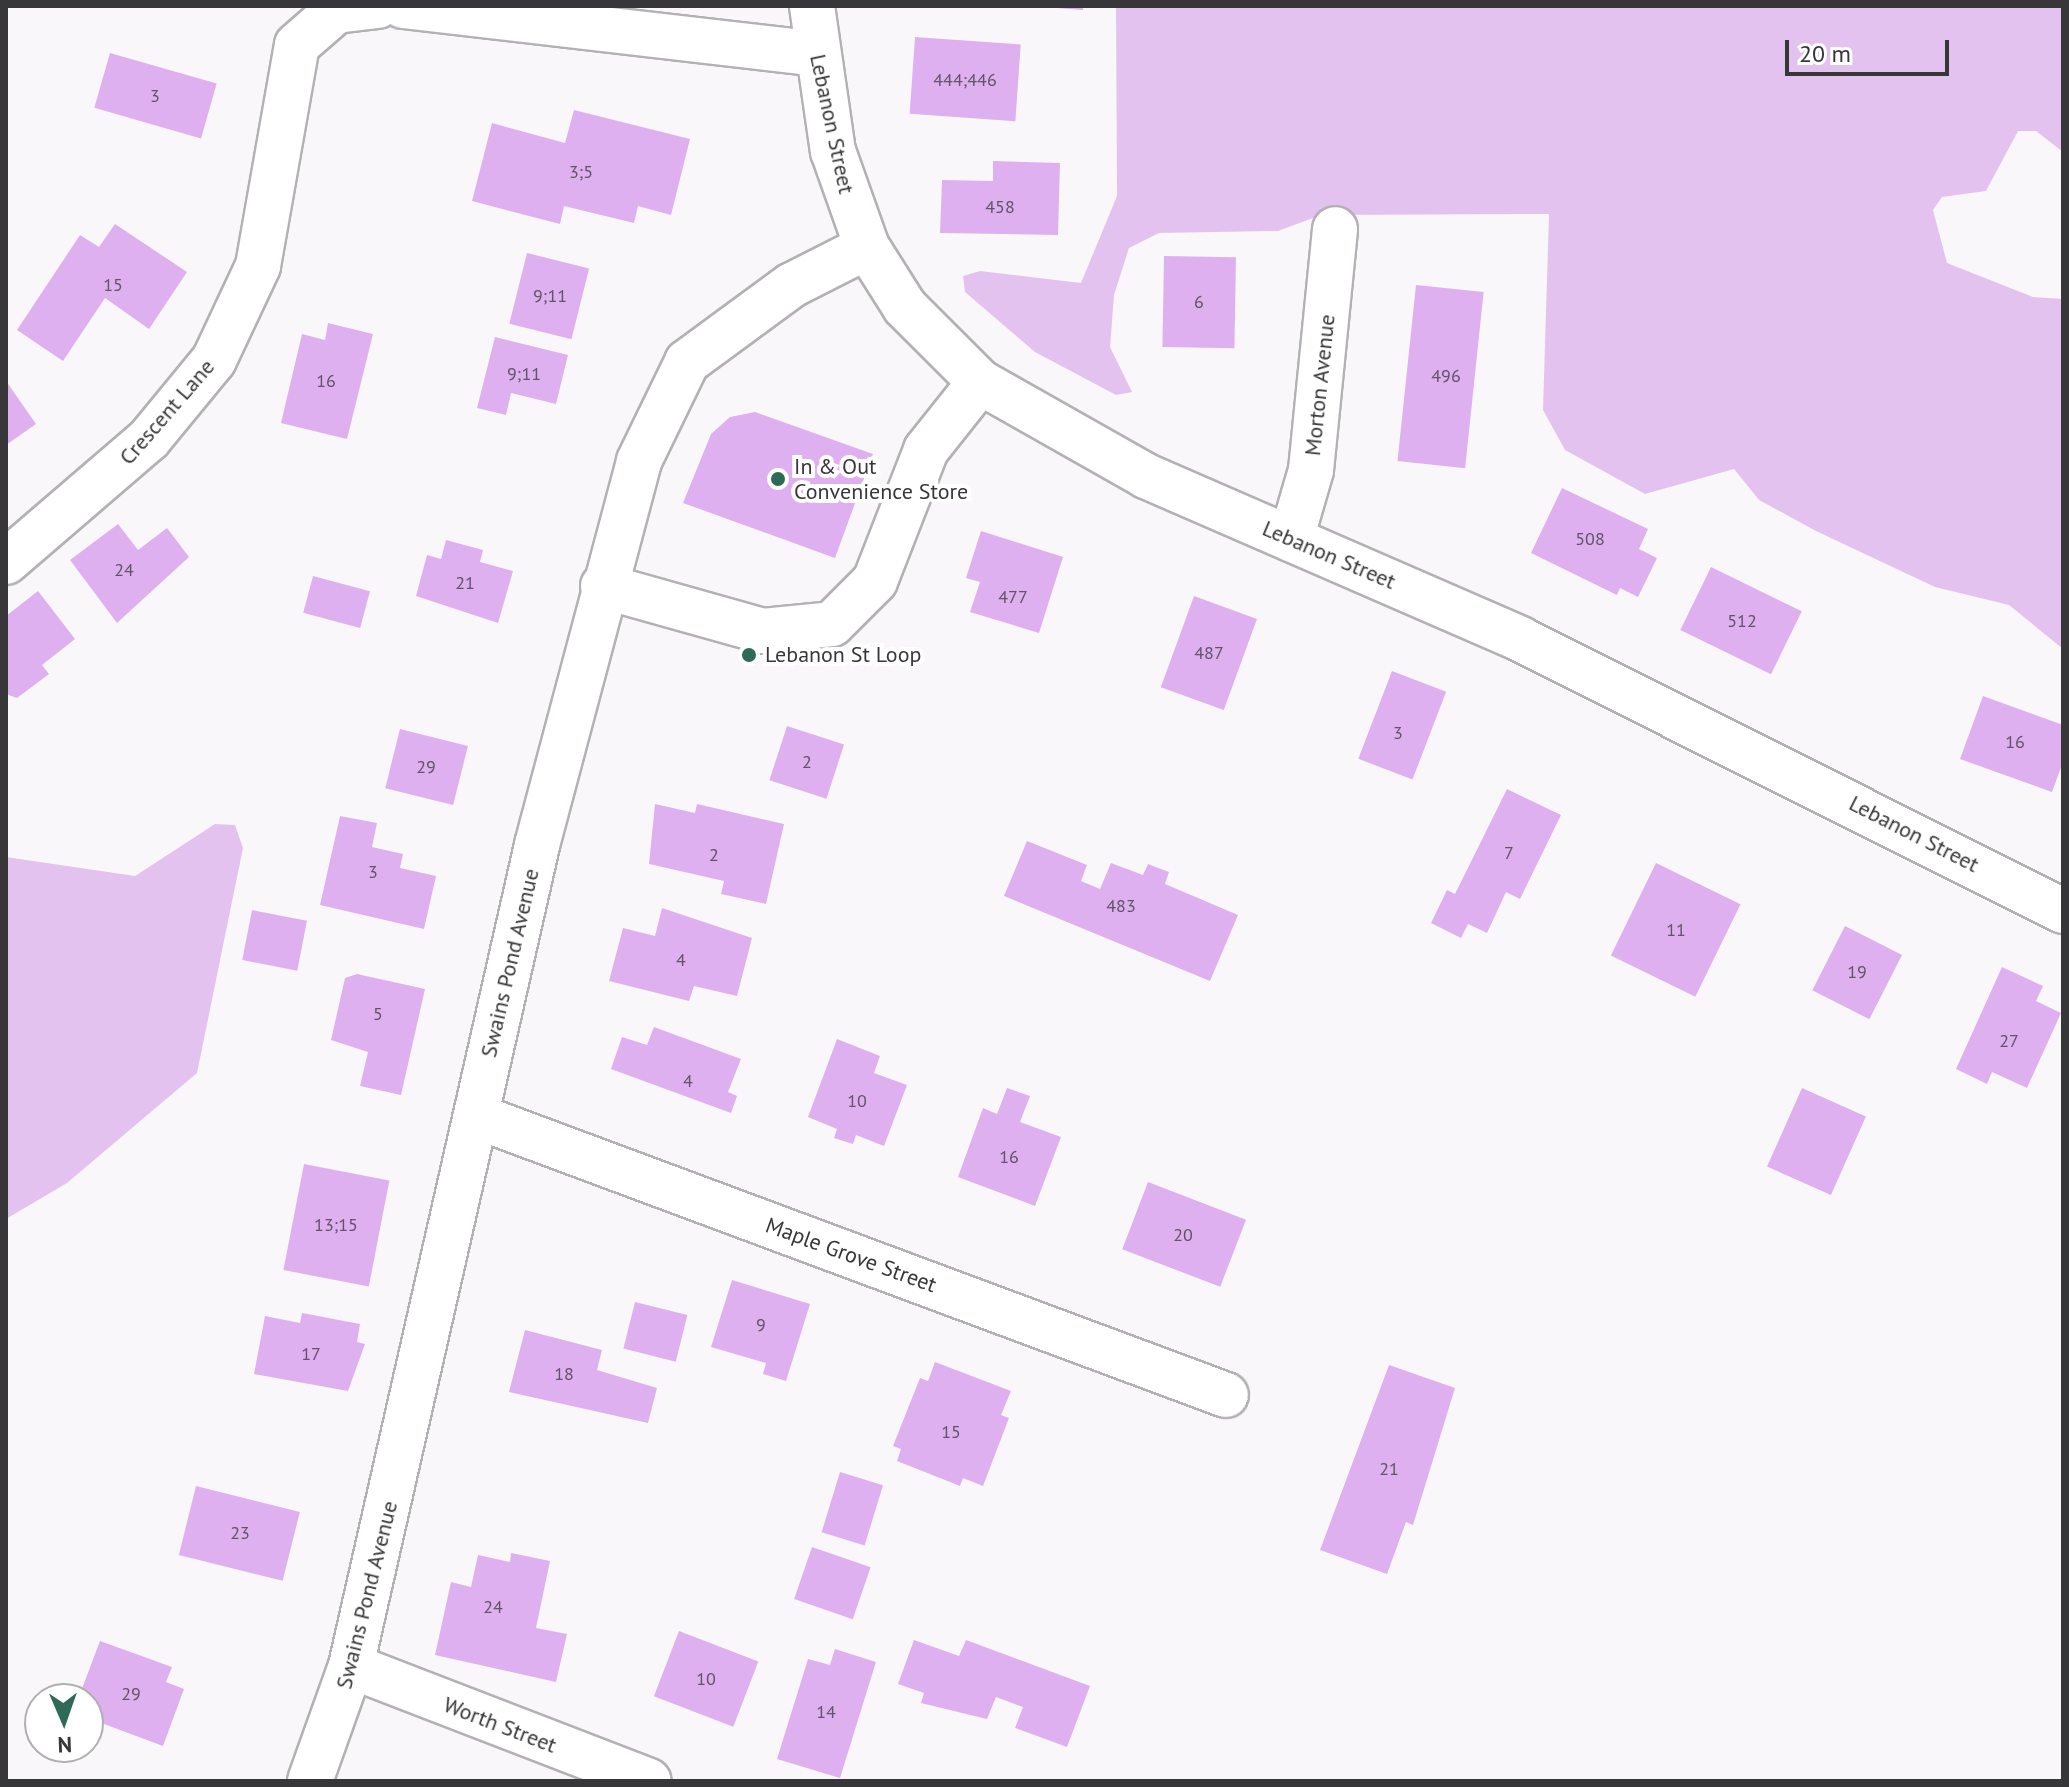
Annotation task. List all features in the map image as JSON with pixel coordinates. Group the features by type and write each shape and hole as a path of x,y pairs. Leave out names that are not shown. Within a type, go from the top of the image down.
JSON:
{"street":[{"name":"Crescent Lane","path":"6,562 149,439 228,338 265,240 284,90 305,34 336,11 378,6"},
{"path":"403,6 815,54"},
{"name":"Lebanon Street","path":"812,6 815,54 833,151 867,247 905,307 980,382 1076,442 1520,639 2063,911"},
{"name":"Morton Avenue","path":"1291,539 1311,470 1335,229"},
{"name":"Swains Pond Avenue","path":"310,1781 351,1666 476,1116 603,586 639,461 687,362 792,285 867,247"},
{"path":"603,586 763,631 832,624 875,581 926,450 980,382"},
{"name":"Maple Grove Street","path":"476,1116 1226,1395"},
{"name":"Worth Street","path":"351,1666 649,1781"}],"shaded area":[{"path":"1116,6 2063,6 2063,152 2036,131 2018,131 1986,191 1942,197 1933,210 1947,263 2033,297 2063,299 2063,649 2009,605 1935,587 1816,531 1759,500 1734,469 1645,494 1565,450 1543,410 1549,214 1321,215 1278,231 1159,233 1129,248 1114,295 1110,347 1132,392 1116,395 1035,352 965,292 963,276 980,271 1081,283 1117,196"},
{"path":"215,824 235,825 243,848 197,1073 67,1183 6,1219 6,857 135,876"}],"building":[{"path":"1029,6 1083,6 1083,10"},
{"path":"915,37 1021,44 1015,121 910,114"},
{"path":"110,53 217,84 201,138 94,108"},
{"path":"574,110 690,139 671,215 638,206 634,223 564,206 560,224 472,201 492,123 565,143"},
{"path":"993,161 1060,163 1058,235 940,233 942,180 993,181"},
{"path":"115,224 187,272 149,329 105,298 63,361 17,330 80,235 99,247"},
{"path":"527,253 589,268 571,339 509,324"},
{"path":"1164,256 1236,257 1234,348 1162,347"},
{"path":"1416,285 1484,292 1465,468 1397,461"},
{"path":"328,323 373,334 347,439 281,423 302,334 325,340"},
{"path":"495,337 568,355 556,404 511,393 506,415 477,408"},
{"path":"6,381 36,424 6,445"},
{"name":"In & Out Convenience Store","path":"755,412 873,454 835,558 683,503 711,434 730,417"},
{"path":"1562,488 1648,529 1639,549 1657,558 1638,597 1620,588 1617,595 1531,553"},
{"path":"118,524 138,550 167,528 189,557 117,623 70,560"},
{"path":"981,531 1063,557 1039,633 970,612 980,582 966,578"},
{"path":"446,540 483,550 480,562 513,571 498,623 416,596 427,555 441,559"},
{"path":"1711,567 1802,611 1771,674 1680,630"},
{"path":"313,576 370,591 360,628 303,613"},
{"path":"38,591 75,639 42,665 49,674 17,698 6,694 6,616"},
{"path":"1194,596 1257,619 1224,710 1161,687"},
{"path":"1392,671 1446,692 1412,780 1358,759"},
{"path":"1983,696 2063,725 2063,762 2052,792 1960,759"},
{"path":"787,726 844,745 826,799 769,780"},
{"path":"400,729 468,746 453,805 385,788"},
{"path":"1507,789 1561,815 1520,899 1506,892 1487,933 1468,924 1461,938 1431,923 1447,890 1455,894"},
{"path":"655,804 695,813 697,804 784,824 766,904 721,894 724,881 649,864"},
{"path":"340,816 377,823 372,847 403,854 400,868 436,876 424,929 320,905"},
{"path":"1027,841 1087,865 1081,881 1100,889 1111,863 1143,875 1148,864 1169,872 1165,884 1238,915 1210,981 1004,896"},
{"path":"1656,863 1740,904 1695,997 1611,956"},
{"path":"662,908 752,938 737,996 694,986 689,1001 609,981 623,928 655,936"},
{"path":"252,910 307,921 297,971 242,960"},
{"path":"1845,926 1902,955 1869,1019 1812,990"},
{"path":"2002,967 2043,986 2036,1001 2061,1013 2027,1088 1992,1072 1987,1084 1956,1069"},
{"path":"357,974 425,989 401,1095 360,1086 368,1052 331,1040 345,978"},
{"path":"654,1027 741,1059 728,1092 737,1096 731,1113 611,1069 622,1037 647,1045"},
{"path":"837,1039 880,1056 874,1073 907,1085 884,1146 856,1135 853,1144 834,1138 837,1129 808,1117"},
{"path":"1007,1088 1030,1096 1020,1122 1061,1137 1035,1206 958,1177 983,1108 997,1114"},
{"path":"1802,1088 1866,1116 1831,1195 1767,1167"},
{"path":"304,1164 389,1181 369,1287 283,1270"},
{"path":"1148,1182 1246,1220 1220,1287 1122,1249"},
{"path":"732,1280 810,1304 786,1381 763,1374 766,1363 711,1347"},
{"path":"635,1302 687,1315 676,1362 623,1349"},
{"path":"302,1313 360,1324 357,1342 365,1344 348,1391 254,1374 265,1316 300,1323"},
{"path":"525,1330 602,1350 597,1370 657,1388 648,1423 509,1392"},
{"path":"935,1362 1011,1391 1001,1415 1009,1418 983,1486 963,1478 960,1486 897,1461 901,1449 893,1446 920,1378 928,1381"},
{"path":"1389,1365 1455,1388 1413,1525 1406,1522 1387,1574 1320,1550"},
{"path":"840,1472 883,1485 865,1545 822,1532"},
{"path":"196,1486 300,1512 283,1581 179,1555"},
{"path":"812,1547 871,1567 853,1619 794,1599"},
{"path":"511,1553 550,1561 536,1628 567,1634 556,1682 435,1655 451,1582 471,1587 478,1555 510,1562"},
{"path":"679,1631 758,1661 733,1727 654,1696"},
{"path":"914,1640 959,1656 966,1640 1090,1686 1067,1747 1015,1728 1023,1707 996,1697 987,1719 921,1703 924,1693 898,1684"},
{"path":"100,1641 172,1667 166,1682 184,1689 163,1746 104,1724 104,1683 84,1683"},
{"path":"835,1649 876,1662 840,1778 777,1759 808,1659 830,1665"}],"place":[{"name":"In & Out Convenience Store","path":"778,479"},
{"name":"Lebanon St Loop","path":"749,655"}]}
